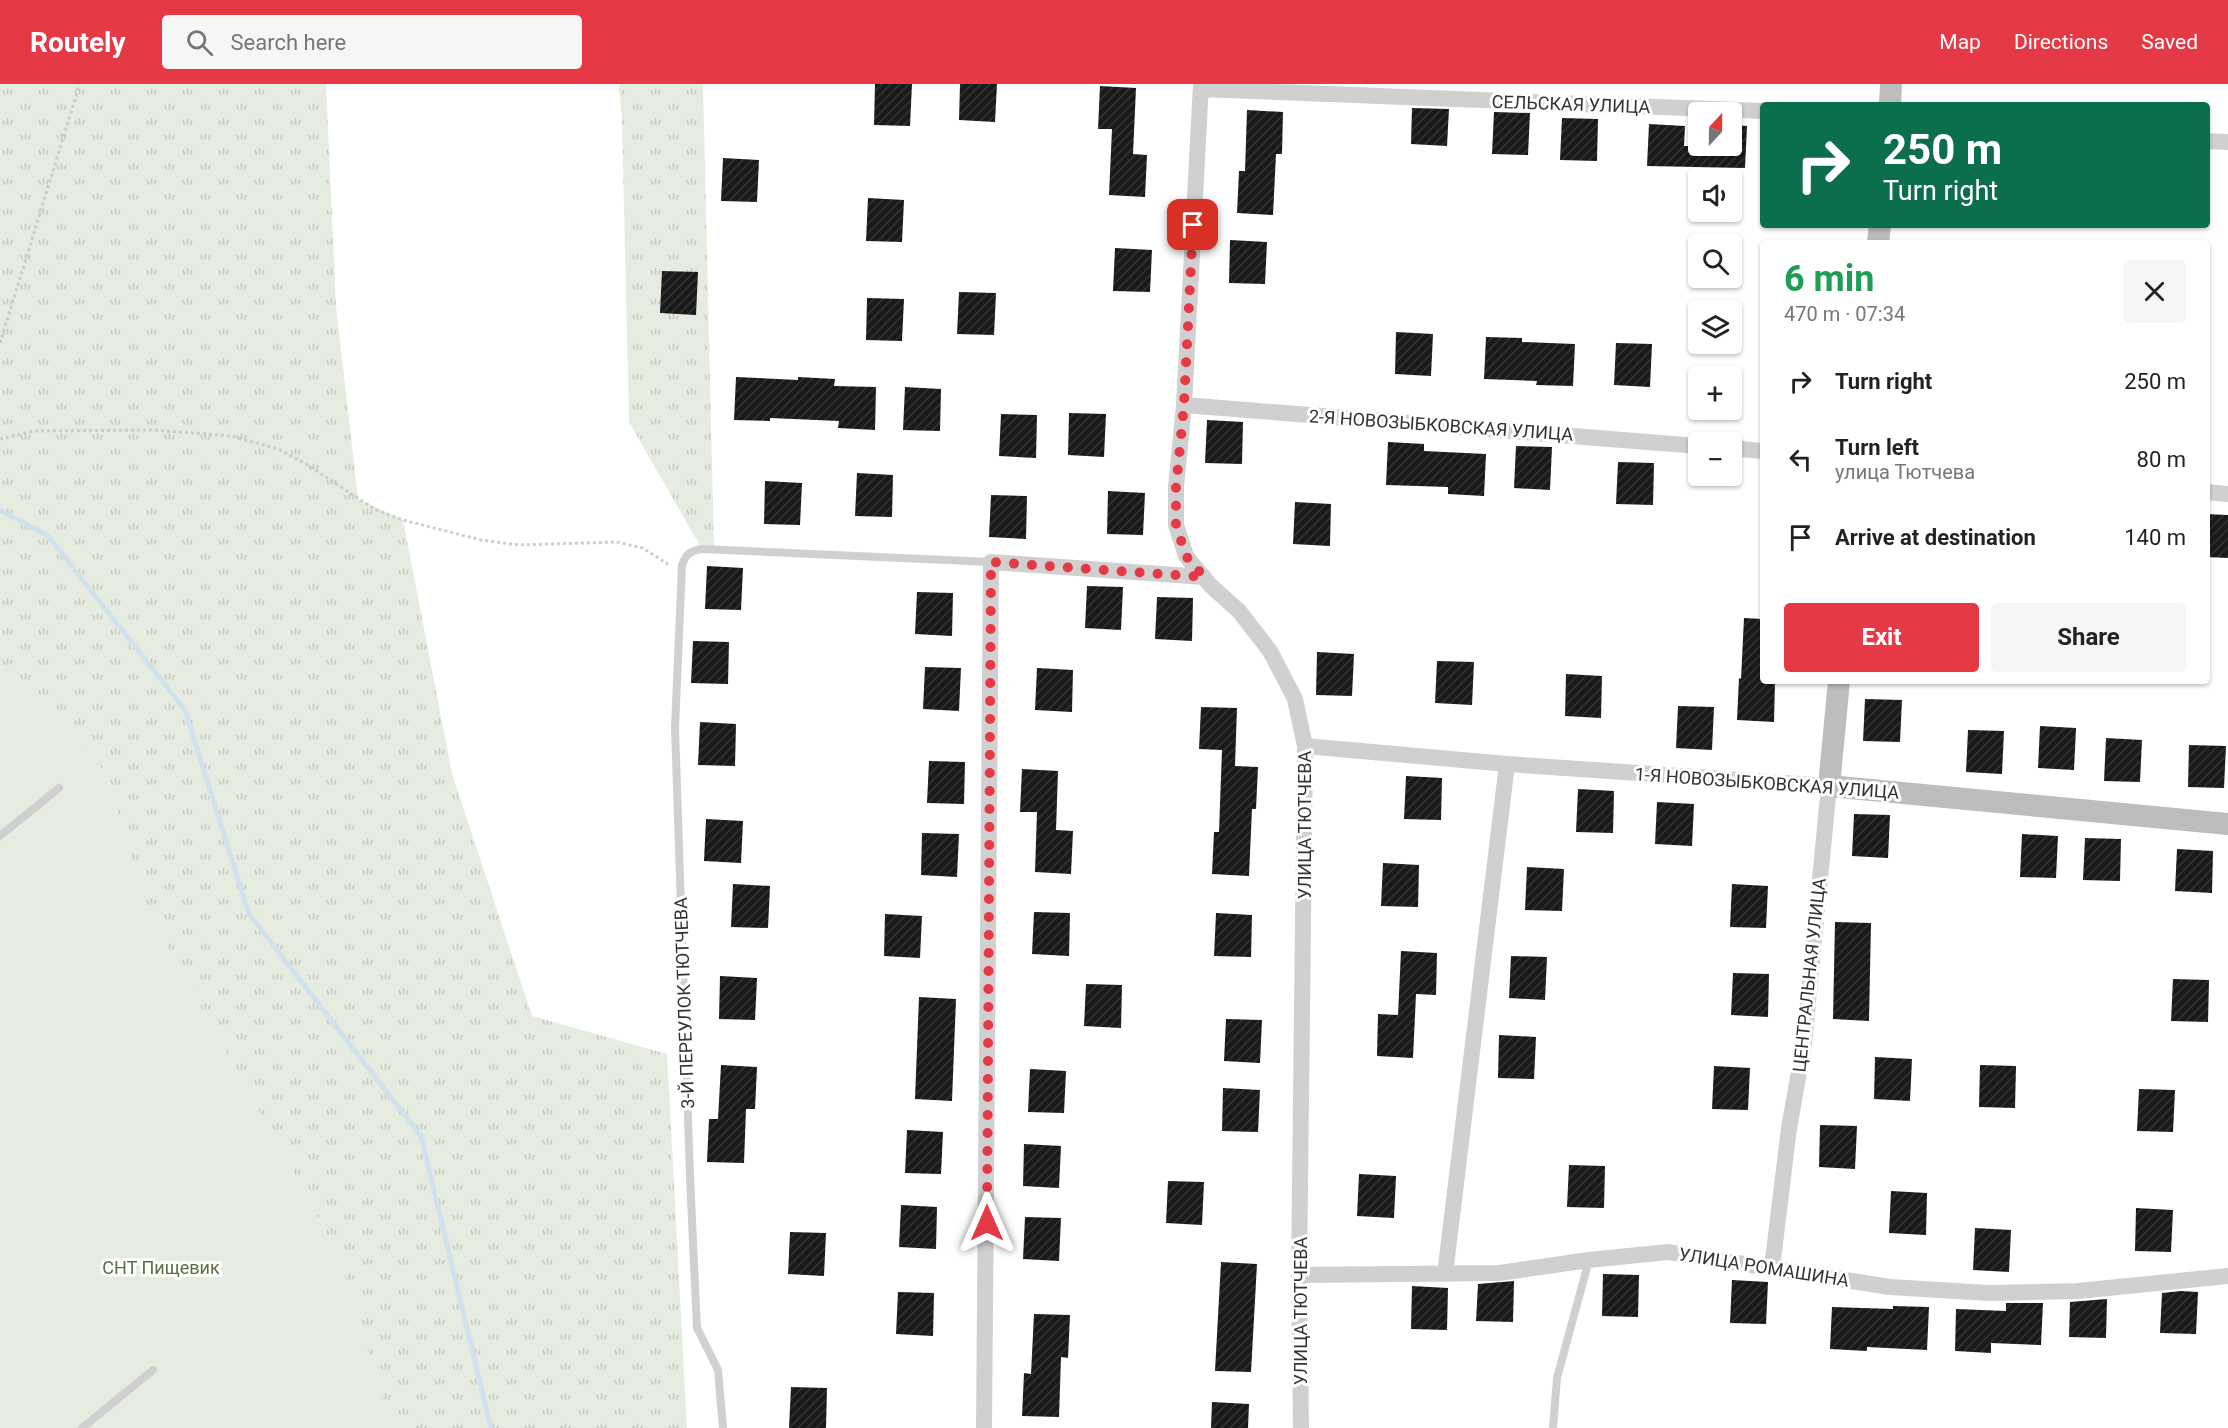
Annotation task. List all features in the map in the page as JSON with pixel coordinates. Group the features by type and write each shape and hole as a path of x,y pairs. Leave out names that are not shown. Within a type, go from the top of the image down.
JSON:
{"street":[{"path":"1890,102 1891,84"},
{"name":"СЕЛЬСКАЯ УЛИЦА","path":"1201,87 1760,111"},
{"name":"УЛИЦА ТЮТЧЕВА","path":"1201,87 1184,405 1176,488 1176,525 1186,556 1239,611 1270,651 1295,699 1305,747 1299,1275 1301,1428"},
{"path":"2210,141 2228,142"},
{"name":"2-Я НОВОЗЫБКОВСКАЯ УЛИЦА","path":"1184,405 1688,445"},
{"path":"1742,449 1760,451"},
{"path":"2210,492 2228,494"},
{"path":"984,1428 991,562 1204,577"},
{"name":"ЦЕНТРАЛЬНАЯ УЛИЦА","path":"1772,1268 1789,1128 1804,1044 1839,684"},
{"name":"1-Я НОВОЗЫБКОВСКАЯ УЛИЦА","path":"1305,747 1508,764 1829,786 2228,824"},
{"path":"1445,1274 1508,764"},
{"name":"УЛИЦА РОМАШИНА","path":"1299,1275 1499,1273 1589,1260 1668,1252 1890,1287 1989,1293 2078,1291 2228,1276"}],"lane":[{"path":"682,573 685,556 692,551 702,549 991,562"},
{"name":"3-Й ПЕРЕУЛОК ТЮТЧЕВА","path":"682,573 675,728 690,1177 698,1328 718,1370 723,1428"},
{"path":"0,836 59,788"},
{"path":"1553,1428 1557,1378 1589,1260"},
{"path":"82,1428 153,1370"}],"path":[{"path":"0,343 78,93 78,84"},
{"path":"0,439 34,431 154,430 231,436 278,449 306,464 376,510 404,520 481,540 519,546 617,542 643,548 682,573"}],"green space":[{"path":"0,84 326,84 336,306 358,499 403,520 452,774 532,1016 667,1054 687,1428 391,1428 339,1256 149,914 105,772 0,667"},
{"path":"619,84 703,84 714,550 702,549 629,422 622,119"},
{"name":"СНТ Пищевик","path":"0,667 105,772 149,914 339,1256 391,1428 0,1428"}],"building":[{"path":"875,84 912,84 910,126 874,125"},
{"path":"960,84 997,84 995,122 959,120"},
{"path":"1100,86 1136,88 1133,154 1147,155 1145,197 1109,195 1112,129 1098,129"},
{"path":"1412,108 1449,109 1447,146 1411,144"},
{"path":"1247,110 1283,112 1282,154 1276,154 1273,215 1237,213 1239,171 1245,171"},
{"path":"1494,112 1530,113 1528,155 1492,154"},
{"path":"1562,118 1598,119 1597,161 1560,160"},
{"path":"1649,124 1685,126 1684,146 1688,146 1688,156 1742,156 1742,126 1747,126 1745,168 1647,166"},
{"path":"723,158 759,160 757,202 721,201"},
{"path":"868,198 904,200 902,242 866,241"},
{"path":"1230,240 1267,242 1265,284 1229,283"},
{"path":"1115,248 1152,250 1150,292 1113,291"},
{"path":"662,271 698,272 696,315 660,313"},
{"path":"959,292 996,293 994,335 957,334"},
{"path":"867,298 904,299 902,341 866,340"},
{"path":"1396,332 1433,334 1431,376 1395,374"},
{"path":"1486,337 1522,338 1522,342 1575,344 1573,386 1536,385 1537,381 1484,379"},
{"path":"1616,343 1652,344 1650,387 1614,385"},
{"path":"736,377 835,379 834,386 876,387 875,430 838,428 839,421 770,418 770,421 734,420"},
{"path":"905,387 941,389 940,431 903,430"},
{"path":"1069,413 1106,414 1104,457 1068,455"},
{"path":"1001,414 1037,415 1036,458 999,456"},
{"path":"1207,420 1243,422 1242,464 1205,463"},
{"path":"1388,442 1424,444 1424,451 1486,454 1484,496 1448,494 1448,487 1386,485"},
{"path":"1516,446 1552,447 1550,490 1514,488"},
{"path":"1618,462 1654,463 1653,505 1616,504"},
{"path":"857,473 893,475 892,517 855,516"},
{"path":"765,481 802,483 800,525 764,524"},
{"path":"1108,491 1145,493 1143,535 1107,534"},
{"path":"991,495 1027,496 1026,539 989,537"},
{"path":"1295,502 1331,504 1330,546 1293,544"},
{"path":"2210,514 2228,515 2228,558 2210,557"},
{"path":"707,566 743,568 741,610 705,609"},
{"path":"1087,586 1123,587 1121,630 1085,628"},
{"path":"917,592 953,593 952,636 915,634"},
{"path":"1157,597 1193,598 1192,641 1155,639"},
{"path":"1744,618 1760,619 1760,684 1775,684 1774,722 1737,720 1739,678 1741,679"},
{"path":"693,641 729,642 728,684 691,683"},
{"path":"1317,652 1354,654 1352,696 1316,695"},
{"path":"1437,661 1474,662 1472,705 1435,703"},
{"path":"925,667 961,668 959,711 923,709"},
{"path":"1037,668 1073,670 1072,712 1035,710"},
{"path":"1566,674 1602,676 1601,718 1565,716"},
{"path":"1865,699 1902,700 1900,742 1863,741"},
{"path":"1678,706 1714,707 1712,750 1676,748"},
{"path":"1201,707 1237,708 1235,766 1258,767 1256,809 1252,809 1249,876 1212,874 1214,832 1219,832 1222,750 1199,749"},
{"path":"700,722 736,724 735,766 698,765"},
{"path":"2040,726 2076,728 2074,770 2038,768"},
{"path":"1968,730 2004,731 2002,774 1966,772"},
{"path":"2106,738 2142,740 2140,782 2104,781"},
{"path":"2189,745 2226,746 2224,788 2188,787"},
{"path":"929,761 965,762 964,804 927,803"},
{"path":"1022,769 1058,771 1056,830 1073,831 1071,874 1035,872 1037,812 1020,812"},
{"path":"1406,776 1442,778 1441,820 1404,819"},
{"path":"1578,789 1614,791 1613,833 1576,832"},
{"path":"1657,802 1694,804 1692,846 1655,844"},
{"path":"1854,814 1890,815 1888,858 1852,856"},
{"path":"706,819 743,821 741,863 704,861"},
{"path":"922,833 959,834 957,877 921,875"},
{"path":"2022,834 2058,836 2056,878 2020,877"},
{"path":"2085,838 2121,839 2120,881 2083,880"},
{"path":"2177,849 2213,851 2212,893 2175,891"},
{"path":"1383,863 1419,865 1418,907 1381,906"},
{"path":"1527,867 1564,869 1562,911 1525,910"},
{"path":"733,884 770,886 768,928 731,927"},
{"path":"1732,884 1768,886 1766,928 1730,927"},
{"path":"1034,912 1070,913 1069,956 1032,954"},
{"path":"1216,913 1252,915 1251,957 1214,956"},
{"path":"885,914 922,916 920,958 884,956"},
{"path":"1835,922 1871,923 1869,1021 1833,1019"},
{"path":"1401,951 1437,953 1436,995 1416,994 1413,1058 1377,1056 1378,1014 1398,1015"},
{"path":"1511,956 1547,957 1545,1000 1509,998"},
{"path":"1733,973 1769,974 1768,1017 1731,1015"},
{"path":"720,976 757,978 755,1020 719,1019"},
{"path":"2173,979 2209,980 2208,1022 2171,1021"},
{"path":"1086,984 1122,985 1121,1028 1084,1026"},
{"path":"919,997 956,999 952,1101 915,1099"},
{"path":"1226,1019 1262,1020 1260,1063 1224,1061"},
{"path":"1499,1035 1536,1037 1534,1079 1498,1078"},
{"path":"1875,1057 1912,1059 1910,1101 1874,1099"},
{"path":"721,1065 757,1067 755,1109 746,1109 744,1163 707,1162 709,1119 718,1119"},
{"path":"1980,1065 2016,1066 2015,1108 1979,1107"},
{"path":"1714,1066 1750,1068 1748,1110 1712,1109"},
{"path":"1030,1069 1066,1071 1064,1113 1028,1112"},
{"path":"1223,1088 1260,1090 1258,1132 1222,1131"},
{"path":"2139,1089 2175,1090 2173,1132 2137,1131"},
{"path":"1820,1125 1857,1126 1855,1169 1819,1167"},
{"path":"907,1130 943,1132 941,1174 905,1173"},
{"path":"1024,1144 1061,1146 1059,1188 1023,1186"},
{"path":"1569,1165 1605,1166 1604,1208 1567,1207"},
{"path":"1359,1174 1396,1176 1394,1218 1357,1216"},
{"path":"1168,1181 1204,1182 1202,1225 1166,1223"},
{"path":"1891,1191 1927,1193 1926,1235 1889,1233"},
{"path":"901,1205 937,1207 936,1249 899,1247"},
{"path":"2136,1208 2173,1210 2171,1252 2135,1251"},
{"path":"1025,1217 1061,1218 1059,1261 1023,1259"},
{"path":"1975,1228 2011,1230 2009,1272 1973,1270"},
{"path":"790,1232 826,1233 824,1276 788,1274"},
{"path":"1221,1262 1257,1264 1251,1372 1215,1371"},
{"path":"1603,1274 1639,1275 1638,1317 1602,1316"},
{"path":"1732,1280 1768,1282 1766,1324 1730,1323"},
{"path":"1514,1281 1513,1322 1476,1321 1478,1284"},
{"path":"1412,1286 1448,1288 1447,1330 1411,1329"},
{"path":"898,1292 934,1293 933,1336 896,1334"},
{"path":"2198,1292 2196,1334 2160,1333 2162,1293"},
{"path":"2107,1299 2106,1338 2069,1337 2070,1302"},
{"path":"2006,1303 2043,1303 2041,1345 1991,1343 1991,1353 1955,1351 1956,1309 2006,1311"},
{"path":"1893,1306 1929,1307 1927,1350 1867,1347 1867,1351 1830,1349 1832,1307 1893,1309"},
{"path":"1034,1314 1070,1315 1068,1358 1061,1357 1059,1417 1022,1416 1024,1373 1031,1374"},
{"path":"791,1387 827,1388 826,1428 789,1428"},
{"path":"1212,1402 1249,1404 1248,1428 1211,1428"}],"waterway":[{"path":"0,510 48,536 185,710 249,914 421,1136 491,1428"}],"route":[{"path":"987,1223 991,562 1204,577 1186,556 1176,525 1176,488 1184,405 1193,225"}]}
